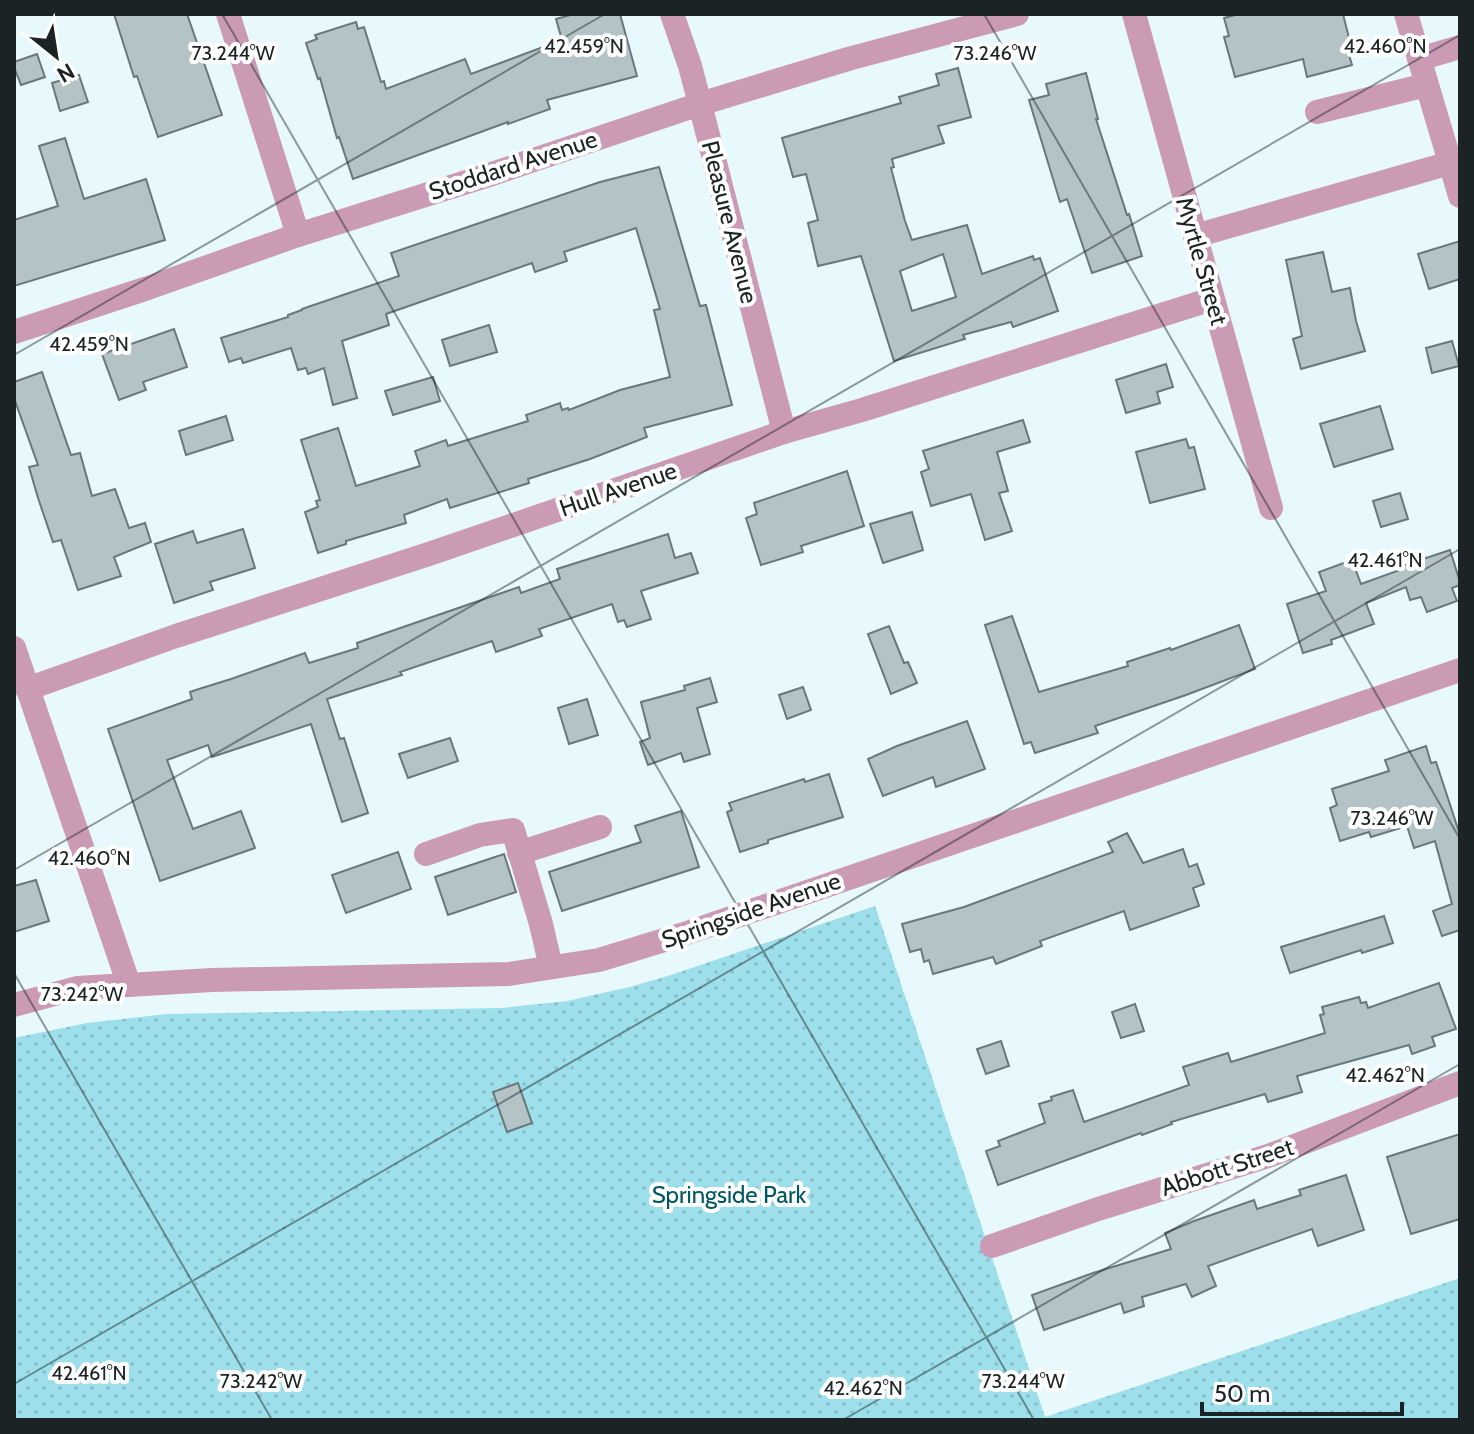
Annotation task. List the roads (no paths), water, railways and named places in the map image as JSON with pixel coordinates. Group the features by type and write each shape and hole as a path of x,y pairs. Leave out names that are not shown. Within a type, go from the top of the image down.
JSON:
{"street":[{"path":"228,14 298,235"},
{"name":"Pleasure Avenue","path":"672,14 690,66 784,432"},
{"name":"Stoddard Avenue","path":"14,332 298,235 700,104 848,59 1017,14"},
{"name":"Myrtle Street","path":"1134,14 1271,508"},
{"path":"1406,14 1460,196"},
{"path":"1419,59 1460,47"},
{"path":"1317,112 1426,85"},
{"path":"1195,236 1450,163"},
{"name":"Hull Avenue","path":"27,689 784,432 1212,299"},
{"path":"14,648 129,985"},
{"name":"Springside Avenue","path":"14,1005 77,988 212,980 509,974 599,960 684,934 1460,670"},
{"path":"519,853 600,827"},
{"path":"426,854 480,835 513,830 551,967"},
{"name":"Abbott Street","path":"992,1246 1268,1156 1460,1083"}],"park label":[{"name":"Springside Park","path":"729,1194"}]}
